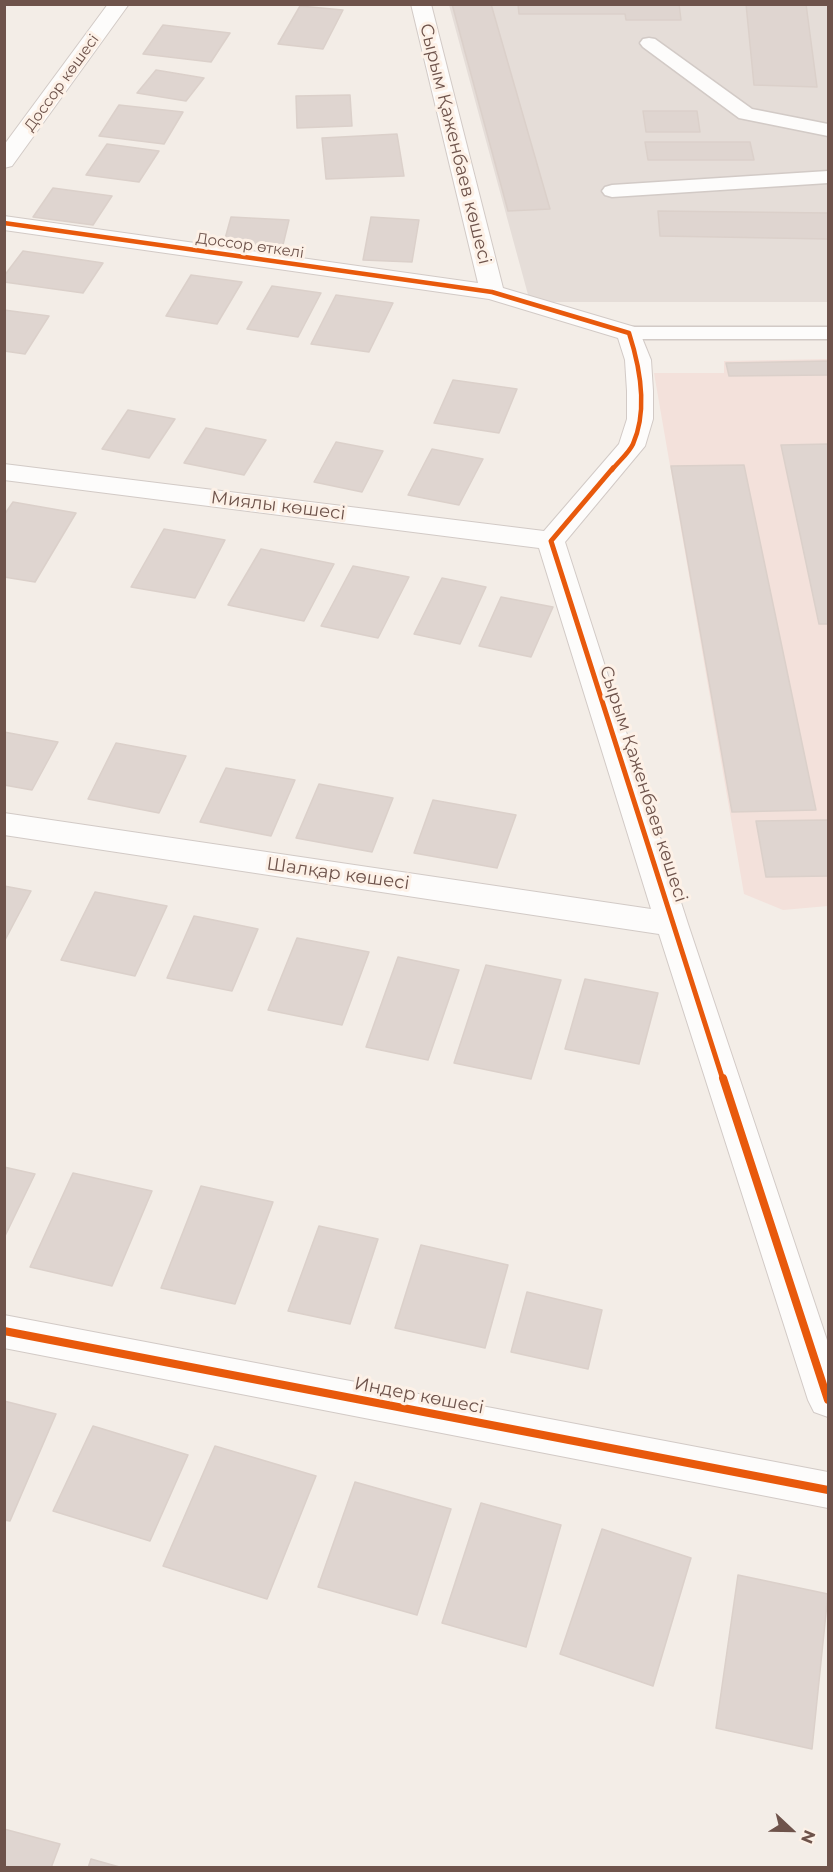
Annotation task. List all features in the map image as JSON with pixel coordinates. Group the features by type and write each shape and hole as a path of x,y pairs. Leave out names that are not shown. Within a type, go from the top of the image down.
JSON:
{"street":[{"name":"Доссор көшесі","path":"4,161 119,4"},
{"name":"Сырым Қаженбаев көшесі","path":"421,4 492,292"},
{"name":"Доссор өткелі","path":"4,223 492,292"},
{"path":"492,292 629,333 638,360 640,419 632,446 551,541"},
{"name":"Миялы көшесі","path":"4,472 551,541"},
{"name":"Сырым Қаженбаев көшесі","path":"551,541 672,924 828,1400"},
{"name":"Шалқар көшесі","path":"4,824 672,924"},
{"name":"Индер көшесі","path":"4,1331 828,1490"}],"lane":[{"path":"649,43 746,114 828,130"},
{"path":"612,190 828,177"},
{"path":"629,333 828,333"}],"shaded area":[{"path":"449,5 828,5 828,302 530,302"},
{"path":"828,359 828,906 783,910 744,894 654,373 724,373 724,361"}],"building":[{"path":"452,4 491,4 550,209 508,211"},
{"path":"518,4 679,4 681,20 626,20 625,14 519,14"},
{"path":"746,4 806,4 817,87 754,85"},
{"path":"300,6 343,10 323,49 278,44"},
{"path":"163,25 230,33 211,62 143,54"},
{"path":"156,70 204,78 186,101 137,93"},
{"path":"350,95 352,126 297,128 296,96"},
{"path":"119,105 183,112 164,144 99,136"},
{"path":"643,111 697,111 700,132 646,132"},
{"path":"397,134 404,176 326,179 322,138"},
{"path":"645,142 750,142 754,160 648,160"},
{"path":"107,144 159,151 139,182 86,175"},
{"path":"53,188 112,196 93,225 33,217"},
{"path":"658,211 828,213 828,239 660,236"},
{"path":"231,217 289,220 282,249 223,246"},
{"path":"371,217 419,220 412,262 363,260"},
{"path":"23,251 103,263 83,293 4,282 4,276"},
{"path":"191,275 242,282 217,324 166,316"},
{"path":"272,286 321,293 298,337 247,329"},
{"path":"336,295 393,303 369,352 311,344"},
{"path":"4,310 49,316 25,354 4,351"},
{"path":"828,361 828,375 729,376 726,363"},
{"path":"453,380 517,389 499,433 434,423"},
{"path":"128,410 175,419 149,458 102,449"},
{"path":"206,428 266,440 244,475 184,463"},
{"path":"336,442 383,451 362,492 314,482"},
{"path":"828,444 828,624 819,624 781,445"},
{"path":"432,449 483,459 459,505 408,495"},
{"path":"744,465 816,810 732,812 671,466"},
{"path":"13,502 76,513 35,582 4,577 4,515"},
{"path":"164,529 225,540 195,598 131,587"},
{"path":"261,549 334,564 304,621 228,605"},
{"path":"353,566 409,577 378,638 321,626"},
{"path":"442,578 486,587 460,644 414,634"},
{"path":"501,597 553,607 531,657 479,646"},
{"path":"4,732 58,742 32,790 4,785"},
{"path":"116,743 186,756 159,813 88,799"},
{"path":"226,768 295,780 271,836 200,822"},
{"path":"319,784 393,798 372,852 296,838"},
{"path":"433,800 516,815 497,868 414,853"},
{"path":"828,820 828,876 766,877 756,821"},
{"path":"4,886 31,891 4,942"},
{"path":"95,892 167,906 135,976 61,960"},
{"path":"194,916 258,929 232,991 167,978"},
{"path":"297,938 369,952 342,1025 268,1010"},
{"path":"398,957 459,970 428,1060 366,1047"},
{"path":"486,965 561,980 531,1079 454,1063"},
{"path":"585,979 658,993 639,1064 565,1049"},
{"path":"4,1167 35,1174 4,1238"},
{"path":"73,1173 152,1191 112,1286 30,1267"},
{"path":"201,1186 273,1202 235,1304 161,1288"},
{"path":"319,1226 378,1239 350,1324 288,1311"},
{"path":"421,1245 508,1265 485,1348 395,1328"},
{"path":"527,1292 602,1310 588,1369 511,1352"},
{"path":"4,1401 56,1414 10,1521 4,1520"},
{"path":"93,1426 188,1455 150,1541 53,1511"},
{"path":"215,1446 316,1476 267,1599 163,1566"},
{"path":"355,1482 451,1509 417,1615 318,1587"},
{"path":"481,1503 561,1525 526,1647 442,1623"},
{"path":"602,1529 691,1558 653,1686 560,1654"},
{"path":"738,1575 828,1594 812,1749 716,1728"},
{"path":"4,1829 60,1844 51,1868 4,1868"},
{"path":"91,1859 123,1868 88,1868"}],"cycle path":[{"path":"4,223 492,292 629,333 638,360 640,391 640,419 632,446 551,541 672,924 828,1400"},
{"path":"4,1331 828,1490"}]}
